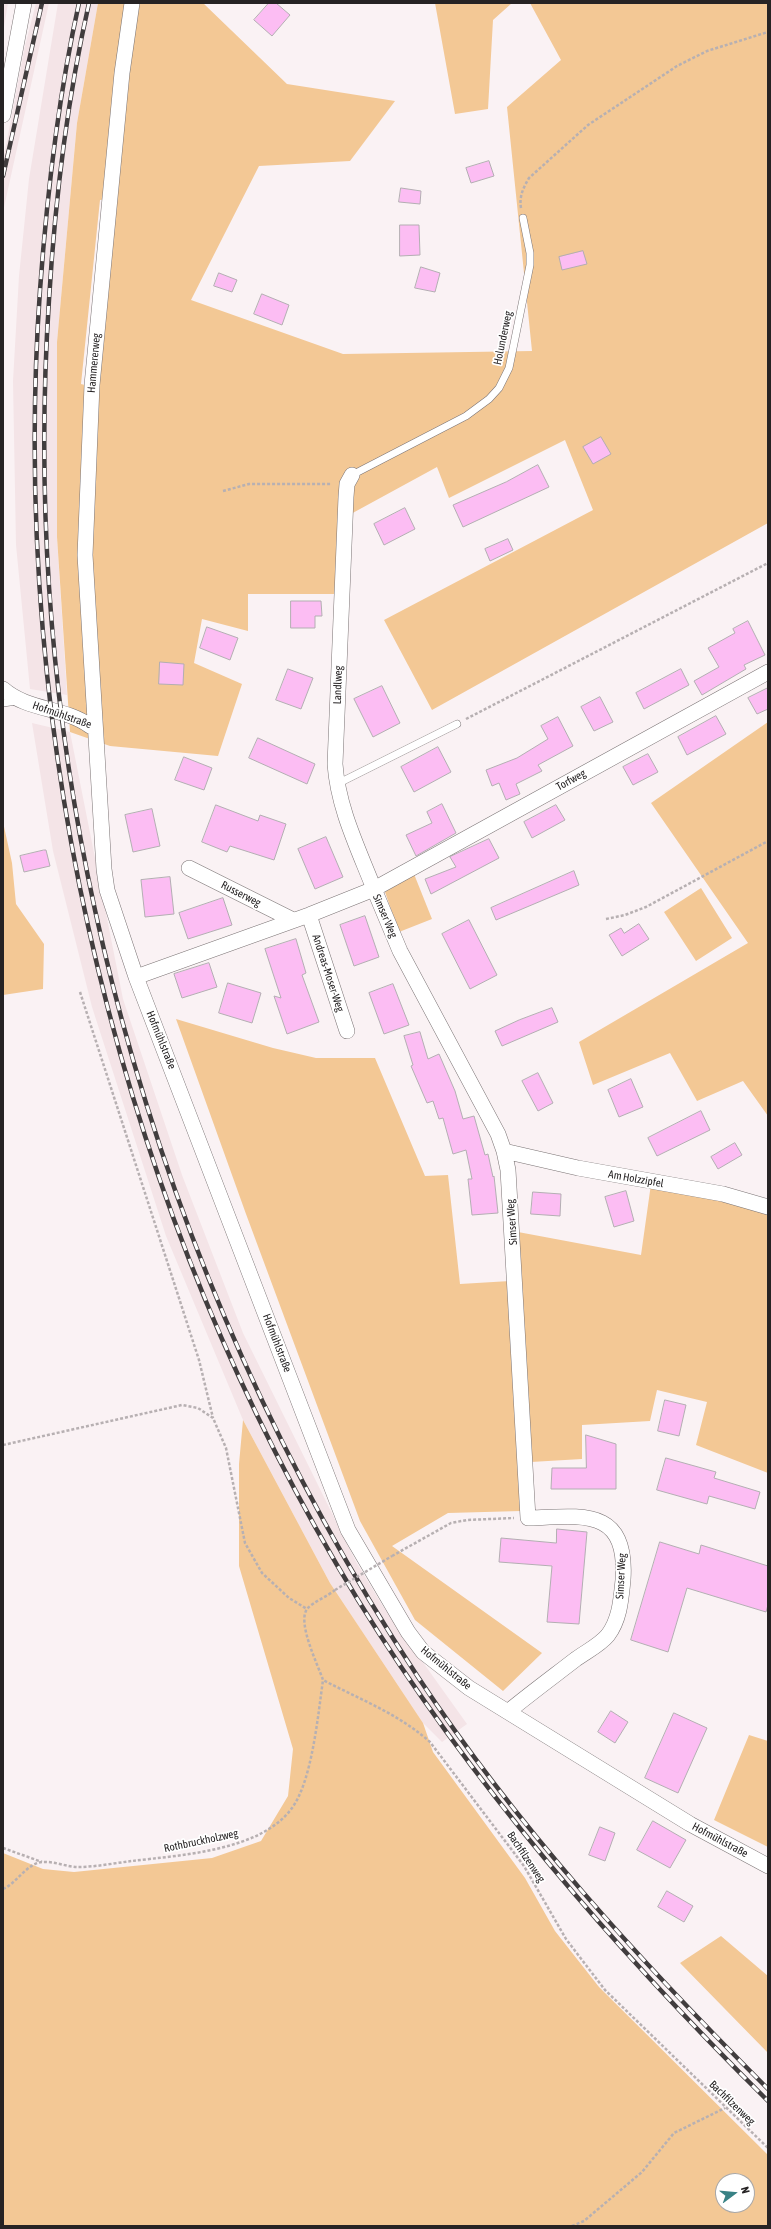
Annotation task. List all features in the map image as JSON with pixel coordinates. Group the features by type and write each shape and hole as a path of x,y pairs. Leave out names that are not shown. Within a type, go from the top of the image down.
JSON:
{"street":[{"path":"3,115 24,3"},
{"name":"Hammererweg","path":"95,724 85,556 92,385 122,73 132,3"},
{"name":"Landlweg","path":"350,480 335,764 336,784 341,803 374,889"},
{"name":"Torfweg","path":"374,889 768,672"},
{"name":"Hofmühlstraße","path":"3,689 19,700 75,717 90,726 95,724 104,870 108,890 136,977 348,1530 393,1609 423,1652 469,1688 690,1824 768,1866"},
{"name":"Russerweg","path":"189,868 293,920"},
{"name":"Simser Weg","path":"136,977 308,915 374,889 400,951 498,1134 504,1150 512,1230 528,1518 578,1516 597,1519 610,1528 619,1539 623,1549 622,1584 618,1616 607,1636 509,1712"},
{"name":"Andreas-Moser-Weg","path":"308,915 347,1031"},
{"name":"Am Holzzipfel","path":"504,1150 578,1168 723,1194 768,1206"}],"lane":[{"name":"Holunderweg","path":"350,480 472,412 489,399 499,388 509,368 530,265 530,253 523,218"},
{"path":"3,703 19,700"},
{"path":"336,784 457,724"}],"path":[{"path":"523,218 520,201 523,188 529,178 588,125 689,60 707,51 768,32"},
{"path":"223,491 249,484 350,480"},
{"path":"457,724 768,563"},
{"path":"606,919 625,915 646,907 768,841"},
{"path":"80,992 199,1360 213,1418 226,1448 246,1543 262,1573 289,1598 308,1609"},
{"path":"3,1445 182,1405 198,1408 213,1418"},
{"path":"323,1680 308,1638 305,1618 308,1609 392,1556 451,1523 467,1520 528,1518"},
{"name":"Rothbruckholzweg","path":"3,1848 42,1862 78,1867 189,1854 238,1843 259,1835 279,1823 292,1808 302,1788 323,1680"},
{"name":"Bachfilzenweg","path":"323,1680 415,1728 430,1742 524,1866 566,1939 605,1990 725,2108 768,2148"},
{"path":"3,1889 12,1884 28,1869 42,1862"},
{"path":"572,2226 584,2221 642,2172 674,2133 725,2108"}],"shaded area":[{"path":"3,3 8,3 3,33"},
{"path":"36,3 49,3 3,212 3,161 25,46"},
{"path":"58,3 98,3 77,123 57,342 57,537 67,695 30,689 16,545 13,381 19,276 29,179"},
{"path":"98,3 203,3 287,84 395,101 350,161 259,166 191,300 343,354 532,351 507,107 561,60 530,3 768,3 768,523 432,710 384,620 593,510 565,440 449,498 437,467 349,515 347,594 248,594 248,631 202,619 194,663 242,684 218,756 110,746 70,732 57,537 57,342 77,123","holes":["115,198 97,388 81,384 100,200"]},
{"path":"435,3 512,3 493,20 488,109 455,114"},
{"path":"768,722 768,1116 743,1081 697,1101 670,1053 593,1085 579,1042 748,943 651,803"},
{"path":"32,723 70,732 123,999 182,1175 243,1333 355,1560 382,1605 467,1724 442,1742 423,1723 330,1583 243,1420 166,1236 92,1007 53,851"},
{"path":"3,822 12,863 16,904 44,944 43,989 3,995"},
{"path":"414,874 432,919 399,932 385,892 388,888"},
{"path":"701,888 732,938 696,961 664,912"},
{"path":"176,1019 273,1048 316,1058 375,1058 425,1176 448,1175 460,1284 510,1281 521,1511 448,1513 392,1546 542,1653 503,1691 415,1620 360,1521 246,1214"},
{"path":"651,1184 768,1211 768,1473 696,1445 707,1402 657,1390 650,1421 582,1425 582,1459 531,1462 518,1232 641,1255"},
{"path":"243,1420 330,1583 423,1723 433,1752 525,1878 555,1931 599,1987 768,2155 768,2226 3,2226 3,1853 43,1869 74,1872 212,1858 261,1841 288,1796 293,1749 239,1566 239,1464"},
{"path":"749,1735 768,1741 768,1847 714,1820"},
{"path":"721,1936 768,1976 768,2053 680,1963"}],"building":[{"path":"269,3 276,3 290,15 272,36 254,20"},
{"path":"489,161 494,176 471,183 466,168"},
{"path":"401,188 421,191 420,204 399,202"},
{"path":"400,225 419,225 420,255 400,256"},
{"path":"583,251 587,264 562,270 559,257"},
{"path":"421,267 440,273 435,292 415,288"},
{"path":"219,273 237,280 232,292 214,286"},
{"path":"262,294 289,305 282,325 254,314"},
{"path":"601,437 611,454 593,464 583,447"},
{"path":"538,465 549,487 463,527 453,505 506,482"},
{"path":"405,508 415,529 384,545 374,524"},
{"path":"508,539 513,550 490,561 485,549"},
{"path":"291,601 321,601 322,616 315,616 315,628 291,628"},
{"path":"748,621 765,655 744,665 746,669 702,695 694,681 719,667 708,648 735,633 733,629"},
{"path":"207,627 238,638 230,660 200,648"},
{"path":"160,662 184,664 183,685 159,684"},
{"path":"288,669 313,678 301,709 276,700"},
{"path":"681,669 689,685 644,709 636,693"},
{"path":"382,686 400,723 373,737 354,699"},
{"path":"768,688 768,709 757,714 748,698"},
{"path":"600,697 613,722 594,731 581,707"},
{"path":"716,716 726,734 687,755 678,737"},
{"path":"558,717 573,746 538,765 542,771 516,784 520,794 506,800 499,783 492,786 486,770 517,758 548,739 541,726"},
{"path":"258,738 315,764 307,784 249,758"},
{"path":"438,747 451,772 414,792 401,767"},
{"path":"648,754 658,772 633,785 623,767"},
{"path":"184,757 212,768 204,790 175,780"},
{"path":"442,804 456,833 416,856 406,835 432,823 427,812"},
{"path":"216,805 258,821 260,815 286,824 274,860 230,846 227,852 202,842"},
{"path":"556,805 565,820 532,838 524,822"},
{"path":"152,809 160,846 133,852 125,815"},
{"path":"326,837 343,877 315,889 298,849"},
{"path":"489,839 499,858 431,894 425,879 456,867 450,857"},
{"path":"46,850 50,866 24,872 20,856"},
{"path":"574,871 579,885 496,920 491,908"},
{"path":"170,877 174,914 145,917 141,880"},
{"path":"223,898 232,925 188,939 179,913"},
{"path":"365,916 379,957 354,966 340,925"},
{"path":"469,920 497,975 470,989 442,934"},
{"path":"639,924 649,939 622,956 609,935 621,928 624,933"},
{"path":"296,939 306,973 302,975 319,1022 287,1034 274,996 281,998 265,949"},
{"path":"209,963 217,987 182,998 174,974"},
{"path":"228,983 261,993 252,1023 219,1013"},
{"path":"393,984 409,1025 384,1034 369,993"},
{"path":"552,1008 558,1022 502,1046 495,1031 519,1020"},
{"path":"420,1032 428,1059 439,1054 455,1091 463,1119 474,1116 485,1155 488,1154 493,1177 494,1176 498,1213 472,1215 468,1179 472,1179 466,1150 453,1154 443,1118 439,1119 433,1101 427,1103 411,1066 413,1065 404,1036"},
{"path":"538,1073 553,1103 538,1111 522,1081"},
{"path":"631,1079 643,1107 619,1117 608,1090"},
{"path":"701,1111 710,1130 657,1156 648,1138"},
{"path":"735,1143 742,1155 718,1169 711,1157"},
{"path":"626,1191 634,1221 614,1227 605,1197"},
{"path":"533,1192 561,1194 560,1216 531,1214"},
{"path":"665,1400 686,1405 679,1436 658,1431"},
{"path":"586,1435 616,1444 616,1489 551,1489 552,1468 586,1468"},
{"path":"666,1458 716,1472 714,1478 760,1492 755,1509 709,1496 707,1504 657,1490"},
{"path":"557,1529 587,1532 579,1624 547,1622 552,1566 499,1562 501,1538 556,1543"},
{"path":"660,1542 699,1554 701,1545 768,1566 768,1605 766,1612 687,1588 668,1652 631,1640"},
{"path":"611,1711 628,1722 615,1743 598,1732"},
{"path":"674,1713 707,1728 678,1793 645,1778"},
{"path":"653,1821 686,1840 670,1868 637,1850"},
{"path":"600,1827 615,1833 605,1861 589,1855"},
{"path":"667,1891 693,1906 684,1922 658,1907"}],"railway":[{"path":"3,176 42,3"},
{"path":"79,3 65,74 54,146 40,290 35,460 43,631 64,801 98,969 145,1135 204,1296 275,1451 358,1600 448,1735 548,1862 655,1984 768,2101"},
{"path":"89,3 74,76 63,150 58,188 49,300 45,482 56,662 81,842 121,1018 175,1191 243,1359 324,1521 418,1677 456,1733 497,1787 582,1892 674,1992 768,2089"}]}
